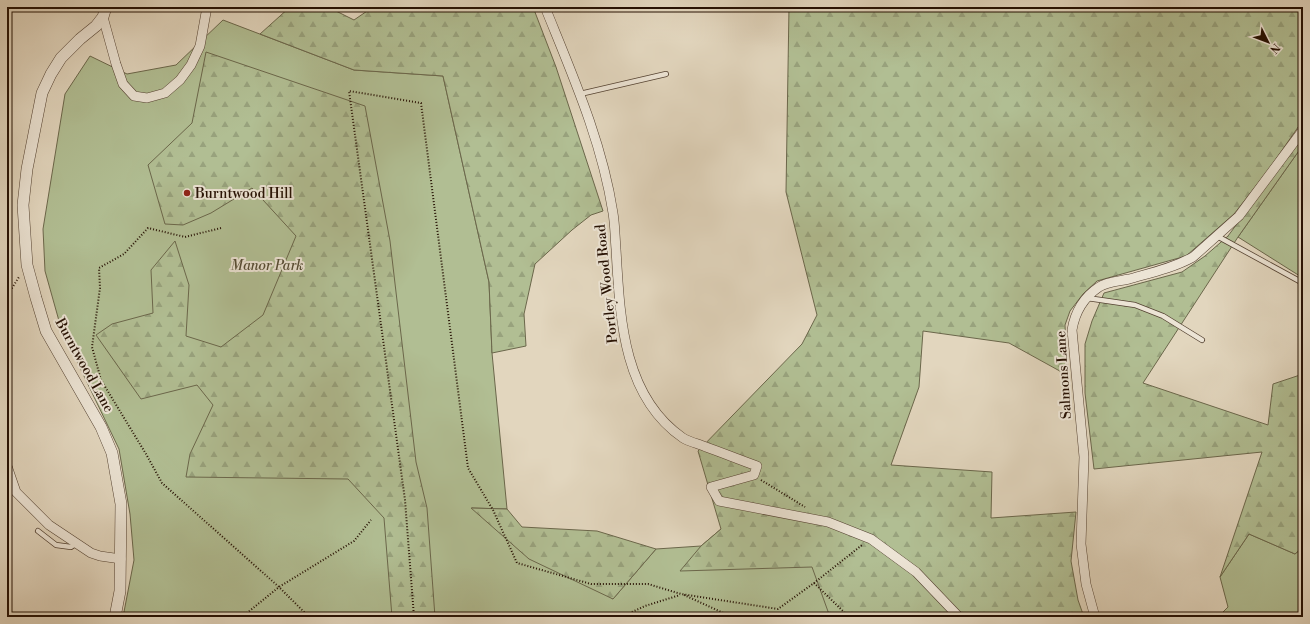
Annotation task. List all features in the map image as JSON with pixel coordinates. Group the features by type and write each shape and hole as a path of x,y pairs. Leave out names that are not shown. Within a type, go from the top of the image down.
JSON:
{"street":[{"path":"104,12 116,64 123,84 134,96 147,98 165,93 180,80 191,65 200,46 207,7"},
{"name":"Portley Wood Road","path":"545,7 587,112 603,167 613,213 619,301 627,350 637,382 647,401 660,417 684,438 756,466 754,476"},
{"name":"Burntwood Lane","path":"104,12 96,26 80,39 61,58 42,93 24,189 23,205 27,264 46,331 102,427 112,453 122,504 120,591 115,617"},
{"name":"Salmons Lane","path":"1095,617 1086,584 1081,544 1084,457 1072,330 1074,318 1087,298 1100,286 1148,274 1184,262 1193,257 1240,216 1303,130"},
{"path":"7,466 16,492 49,525 91,553 121,559"},
{"path":"754,476 711,487 719,500 828,522 871,538 916,572 959,617"}],"lane":[{"path":"580,94 666,74"},
{"path":"1217,236 1303,283"},
{"path":"1087,298 1135,305 1163,316 1202,340"},
{"path":"38,532 56,545 71,547 76,543"}],"path":[{"path":"414,617 405,500 349,91 421,103 468,468 493,510 517,563 591,584 648,584 682,594 778,609 871,538"},
{"path":"221,228 185,237 148,228 124,254 99,268 100,288 92,347 101,380 162,483 279,587 309,617"},
{"path":"7,296 27,264"},
{"path":"754,476 809,510"},
{"path":"242,617 279,587 354,541 371,520"},
{"path":"814,583 846,614 846,617"},
{"path":"622,617 645,606 682,594 732,617"}],"green space":[{"path":"290,7 328,7 354,20 373,7 533,7 556,67 603,211 591,215 572,230 535,264 524,314 526,346 492,353 489,282 443,76 354,70 260,34"},
{"path":"789,7 1303,7 1303,120 1269,169 1234,214 1186,256 1097,281 1083,294 1070,311 1065,325 1067,375 1009,343 923,331 919,387 891,465 992,472 991,518 1076,512 1071,561 1078,600 1084,617 830,617 812,567 680,571 701,546 721,529 698,451 802,344 817,315 786,192"},
{"name":"Manor Park","path":"223,20 354,70 443,76 489,282 492,353 507,509 472,508 613,599 656,549 701,546 741,512 826,527 868,617 123,617 134,560 130,514 119,449 61,328 45,271 43,229 65,94 90,56 127,74 176,65"},
{"path":"206,52 365,106 390,241 416,462 427,508 435,617 392,617 384,518 348,479 186,477 190,454 213,405 197,385 141,399 96,335 112,324 153,313 151,270 175,241 189,285 186,336 221,347 263,315 296,236 252,188 211,213 183,225 165,224 148,165 192,123"},
{"path":"1303,135 1303,145 1238,237 1143,383 1268,425 1273,384 1303,374 1303,547 1295,554 1249,534 1220,577 1262,452 1094,469 1085,393 1085,344 1092,321 1104,293 1182,272 1205,256 1228,236"},
{"path":"1303,145 1303,278 1238,237"},
{"path":"471,508 507,509 522,527 597,531 656,549 613,599 529,559"},
{"path":"1249,534 1295,554 1303,547 1303,617 1218,617 1228,607 1220,577"}],"place":[{"name":"Burntwood Hill","path":"187,193"}]}
